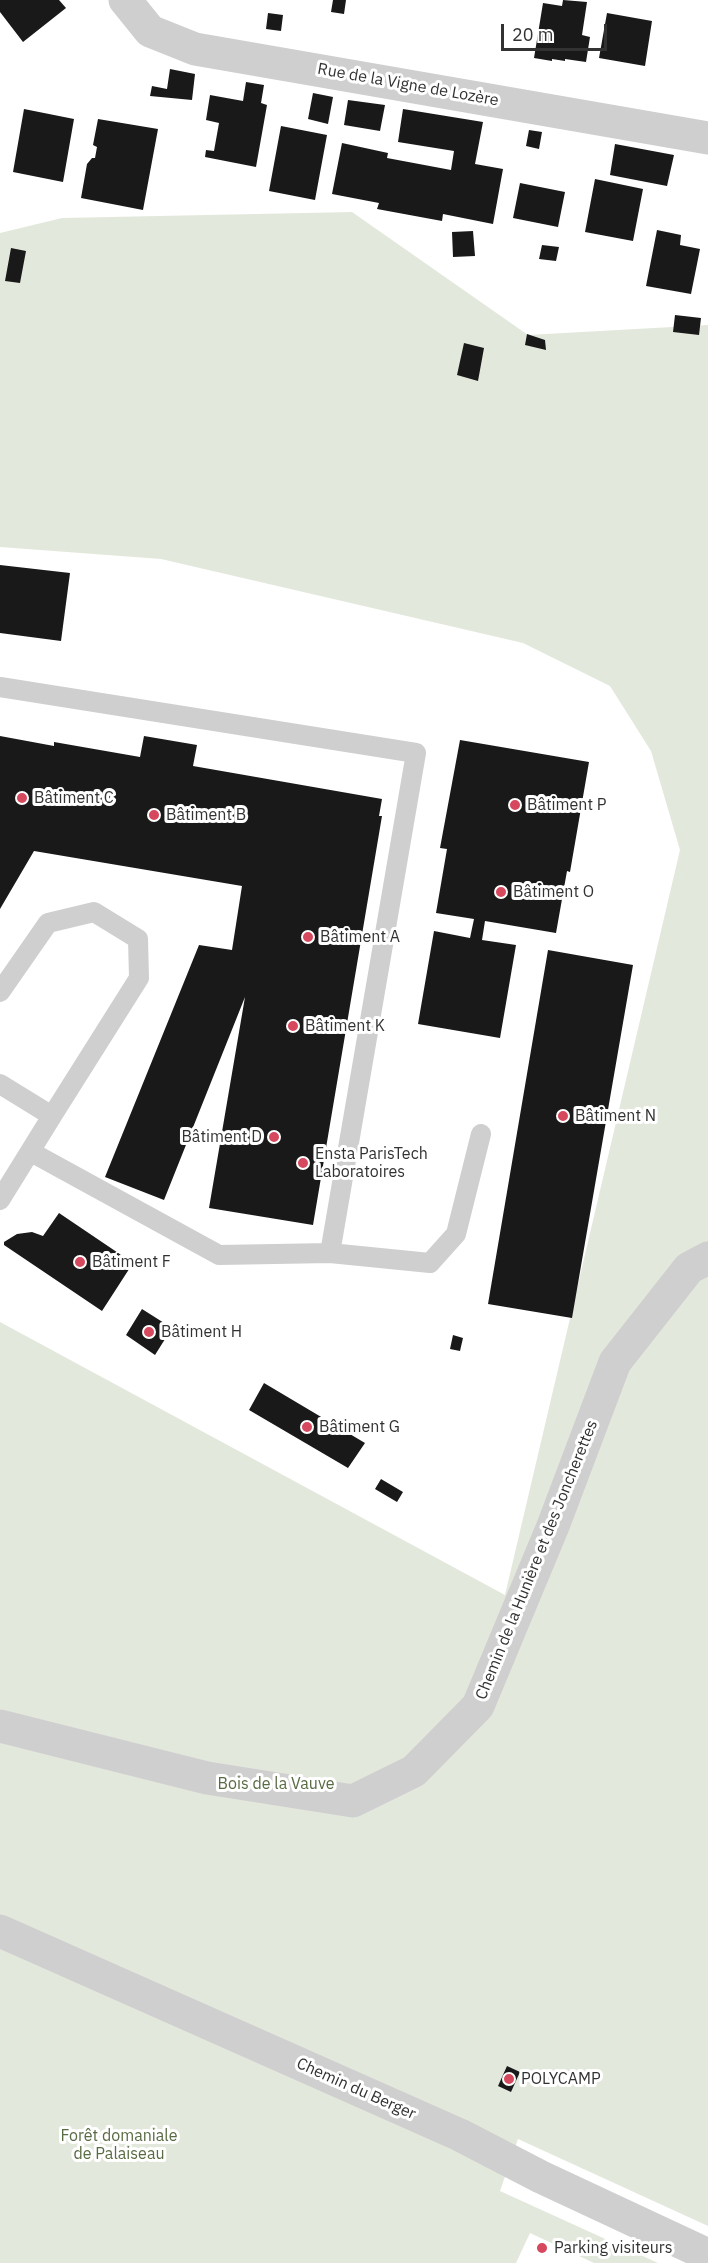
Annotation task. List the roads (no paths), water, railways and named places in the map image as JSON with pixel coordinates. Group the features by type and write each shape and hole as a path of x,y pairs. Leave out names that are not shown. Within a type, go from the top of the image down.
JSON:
{"street":[{"name":"Rue de la Vigne de Lozère","path":"125,0 150,31 195,49 708,138"},
{"name":"Chemin de la Hunière et des Joncherettes","path":"0,1726 207,1778 353,1801 414,1772 478,1706 553,1526 615,1362 689,1268 708,1258"},
{"name":"Chemin du Berger","path":"0,1931 460,2135 541,2177 708,2255"}],"lane":[{"path":"0,687 416,753 330,1253"},
{"path":"0,992 48,923 94,912 138,939 139,978 0,1200"},
{"path":"0,1084 52,1116"},
{"path":"31,1152 219,1255 330,1253 430,1263 456,1234 481,1134"},
{"path":"701,2263 708,2255"}],"place":[{"name":"Bâtiment C","path":"22,798"},
{"name":"Bâtiment P","path":"515,805"},
{"name":"Bâtiment B","path":"154,815"},
{"name":"Bâtiment O","path":"501,892"},
{"name":"Bâtiment A","path":"308,937"},
{"name":"Bâtiment K","path":"293,1026"},
{"name":"Bâtiment N","path":"563,1116"},
{"name":"Bâtiment D","path":"274,1137"},
{"name":"Ensta ParisTech Laboratoires","path":"303,1163"},
{"name":"Bâtiment F","path":"80,1262"},
{"name":"Bâtiment H","path":"149,1332"},
{"name":"Bâtiment G","path":"307,1427"},
{"name":"POLYCAMP","path":"509,2079"},
{"name":"Parking visiteurs","path":"542,2248"}],"park label":[{"name":"Bois de la Vauve","path":"276,1784"},
{"name":"Forêt domaniale de Palaiseau","path":"119,2145"}]}
